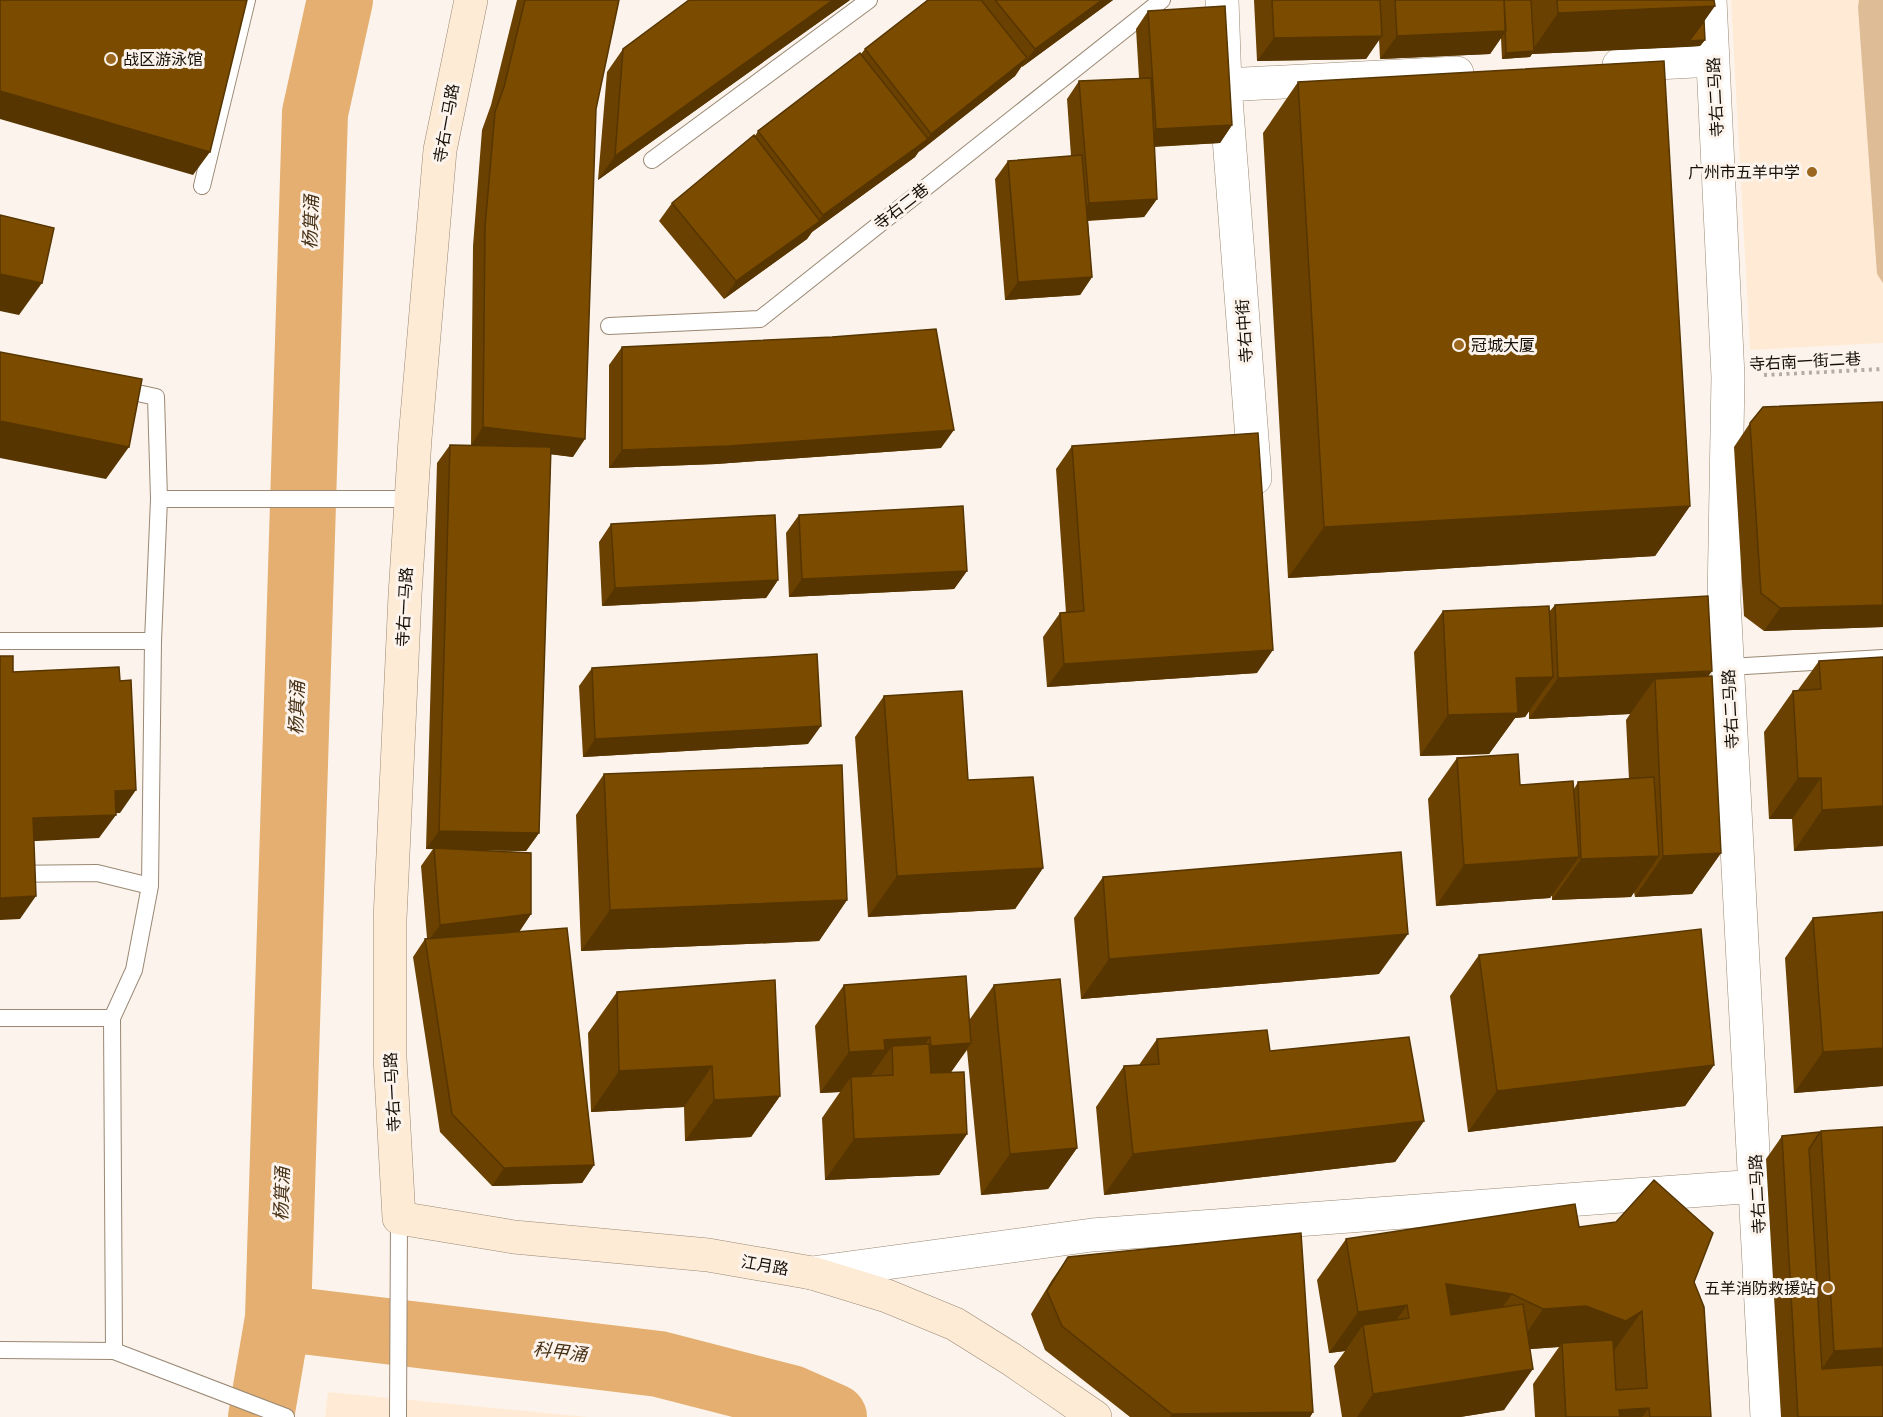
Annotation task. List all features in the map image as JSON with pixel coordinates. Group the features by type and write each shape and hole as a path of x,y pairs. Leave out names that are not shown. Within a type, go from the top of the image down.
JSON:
{"street":[{"name":"寺右一马路","path":"399,1231 390,1058 390,919 411,499 440,150 471,0"},
{"name":"寺右中街","path":"1222,0 1225,85 1257,507"},
{"name":"寺右二马路","path":"1710,0 1728,377 1724,601 1767,1417"},
{"path":"1594,66 1713,60"},
{"path":"1225,85 1487,72"},
{"path":"812,1273 1092,1235 1756,1186"},
{"name":"江月路","path":"399,1231 513,1237 708,1255 812,1273 887,1296 954,1324 1011,1359 1095,1417"}],"lane":[{"path":"202,186 247,0"},
{"path":"652,160 869,0"},
{"name":"寺右二巷","path":"609,326 760,319 1162,0"},
{"path":"100,386 156,397 159,499 153,641 150,886 134,970 112,1017 114,1351"},
{"path":"159,499 411,499"},
{"path":"0,641 153,641"},
{"path":"1728,667 1883,658"},
{"path":"0,874 97,873 150,886"},
{"path":"0,1018 112,1017"},
{"path":"398,1417 399,1231"},
{"path":"0,1350 114,1351 286,1417"}],"path":[{"name":"寺右南一街二巷","path":"1728,377 1883,369"}],"shaded area":[{"name":"广州市五羊中学","path":"1731,0 1883,0 1883,343 1750,350"},
{"path":"1859,0 1883,0 1883,283 1877,274"},
{"path":"328,1392 588,1417 325,1417"}],"building":[{"name":"战区游泳馆","path":"0,0 247,0 210,152 0,91"},
{"path":"525,0 619,0 596,109 585,439 483,427 485,227 495,112 504,87"},
{"path":"689,0 833,0 615,156 623,49"},
{"path":"928,0 981,0 1027,58 931,134 865,49"},
{"path":"995,0 1102,0 1035,49"},
{"path":"1272,0 1380,0 1382,36 1274,38"},
{"path":"1395,0 1504,0 1506,31 1397,36"},
{"path":"1504,0 1531,0 1534,51 1506,53"},
{"path":"1557,0 1714,0 1715,6 1558,13"},
{"path":"1225,6 1232,125 1156,129 1148,11"},
{"path":"1704,21 1705,40 1690,41 1690,40"},
{"path":"860,53 928,139 823,215 758,131"},
{"name":"冠城大厦","path":"1664,61 1690,506 1324,527 1298,82"},
{"path":"1151,78 1157,199 1089,203 1079,81"},
{"path":"754,135 820,221 736,281 672,203"},
{"path":"1082,155 1092,277 1018,282 1008,161"},
{"path":"0,215 54,228 42,283 0,274"},
{"path":"936,329 954,430 729,446 622,450 622,347 832,337"},
{"path":"0,352 142,379 129,447 0,421"},
{"path":"1883,402 1883,605 1780,608 1761,593 1750,423 1763,407"},
{"path":"1258,433 1273,650 1064,664 1060,613 1084,611 1072,446"},
{"path":"450,445 551,447 539,833 439,831"},
{"path":"963,506 967,571 802,579 799,515"},
{"path":"775,515 778,580 615,588 611,524"},
{"path":"1708,596 1712,671 1558,678 1555,605"},
{"path":"1549,606 1553,677 1516,678 1518,713 1448,715 1443,611"},
{"path":"817,654 821,726 595,739 592,668"},
{"path":"0,656 13,656 13,672 119,667 120,681 131,680 136,790 115,791 116,815 33,818 36,896 0,898"},
{"path":"1883,657 1883,806 1822,810 1821,778 1798,778 1793,691 1821,689 1819,661"},
{"path":"1712,676 1721,853 1663,856 1655,679"},
{"path":"962,691 968,780 1033,777 1043,868 897,876 884,696"},
{"path":"1518,754 1520,785 1573,781 1579,857 1464,865 1457,758"},
{"path":"842,765 847,900 610,910 604,774"},
{"path":"1654,777 1659,856 1581,859 1578,782"},
{"path":"434,848 531,853 531,914 440,925"},
{"path":"1401,852 1408,934 1109,959 1103,877"},
{"path":"1883,912 1883,1048 1823,1052 1813,918"},
{"path":"567,928 594,1165 504,1168 452,1114 425,939"},
{"path":"1701,929 1714,1065 1497,1091 1479,955"},
{"path":"966,976 971,1043 931,1046 930,1037 884,1040 885,1050 849,1052 844,985"},
{"path":"1060,979 1077,1148 1010,1154 994,985"},
{"path":"775,980 780,1096 714,1100 712,1066 619,1071 617,992"},
{"path":"1267,1030 1270,1051 1409,1037 1424,1121 1133,1154 1124,1066 1159,1064 1157,1039"},
{"path":"929,1044 931,1073 964,1072 967,1134 854,1139 851,1077 893,1075 892,1046"},
{"path":"1883,1127 1883,1348 1834,1351 1821,1131"},
{"path":"1820,1132 1809,1149 1822,1369 1883,1365 1883,1417 1798,1417 1782,1136"},
{"path":"1654,1180 1713,1233 1694,1282 1704,1307 1711,1417 1650,1417 1649,1408 1619,1410 1620,1417 1566,1417 1562,1343 1613,1340 1616,1390 1647,1388 1642,1311 1626,1321 1586,1306 1543,1309 1512,1294 1446,1284 1451,1315 1523,1304 1533,1369 1373,1394 1363,1325 1409,1318 1407,1305 1358,1312 1346,1239 1575,1204 1579,1227 1616,1222"},
{"path":"1301,1233 1313,1412 1172,1414 1062,1326 1047,1291 1068,1257"}],"waterway":[{"name":"杨箕涌","path":"261,1417 278,1318 315,113 340,0"},
{"name":"科甲涌","path":"278,1318 659,1364 791,1398 834,1417"}],"place":[{"name":"战区游泳馆","path":"111,59"},
{"name":"广州市五羊中学","path":"1812,172"},
{"name":"冠城大厦","path":"1459,345"},
{"name":"五羊消防救援站","path":"1828,1288"}]}
